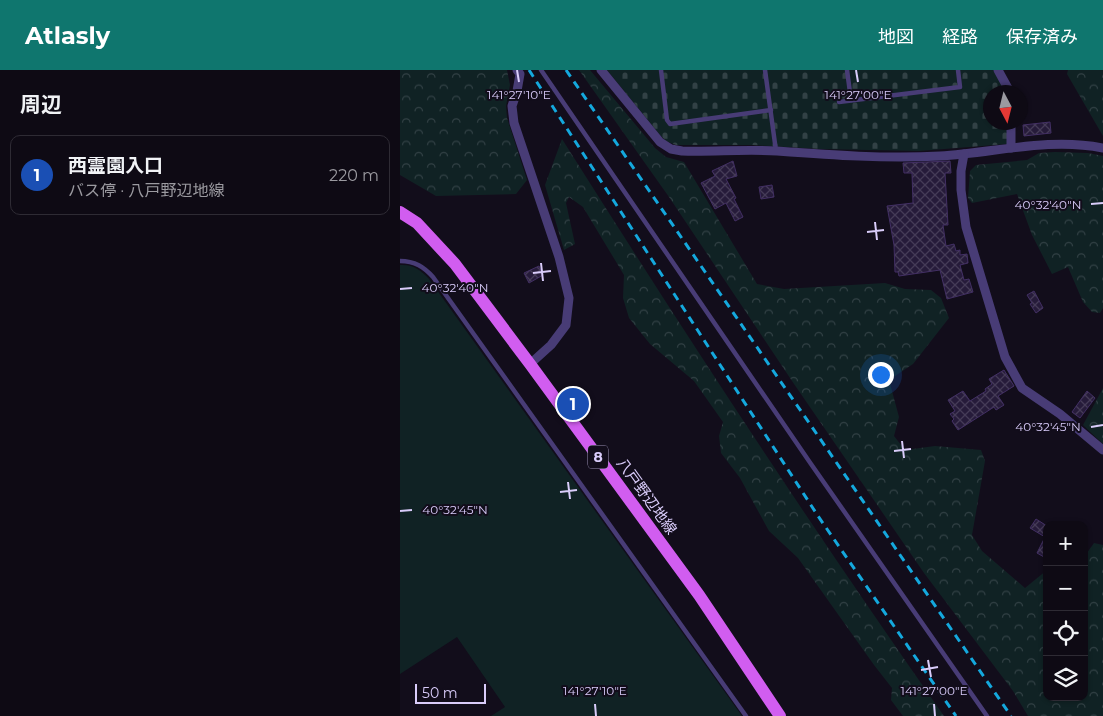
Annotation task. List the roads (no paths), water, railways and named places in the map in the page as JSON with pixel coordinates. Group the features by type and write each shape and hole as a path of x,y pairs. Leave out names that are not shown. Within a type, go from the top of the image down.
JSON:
{"main road":[{"name":"八戸野辺地線","path":"400,212 416,223 455,264 700,596 780,716"}],"street":[{"path":"601,70 660,142 671,149 690,151 776,151 832,155 940,156 1059,143 1103,148"},
{"path":"998,70 1006,85"},
{"path":"521,71 512,106 514,123 559,257 569,298 566,325 551,345 530,364"},
{"path":"1011,130 1011,148"},
{"path":"964,154 961,171 966,227 991,307 1004,358 1022,388 1060,414 1103,450"}],"lane":[{"path":"541,70 811,464 987,716"},
{"path":"661,70 667,120 670,124 771,110"},
{"path":"766,70 776,151"},
{"path":"847,70 851,100"},
{"path":"839,102 960,87 958,70"},
{"path":"400,261 416,263 425,268 433,277 746,716"}],"railway":[{"path":"529,70 818,516 956,716"},
{"path":"566,70 1011,716"}],"place":[{"name":"西霊園入口","path":"573,404"}]}
